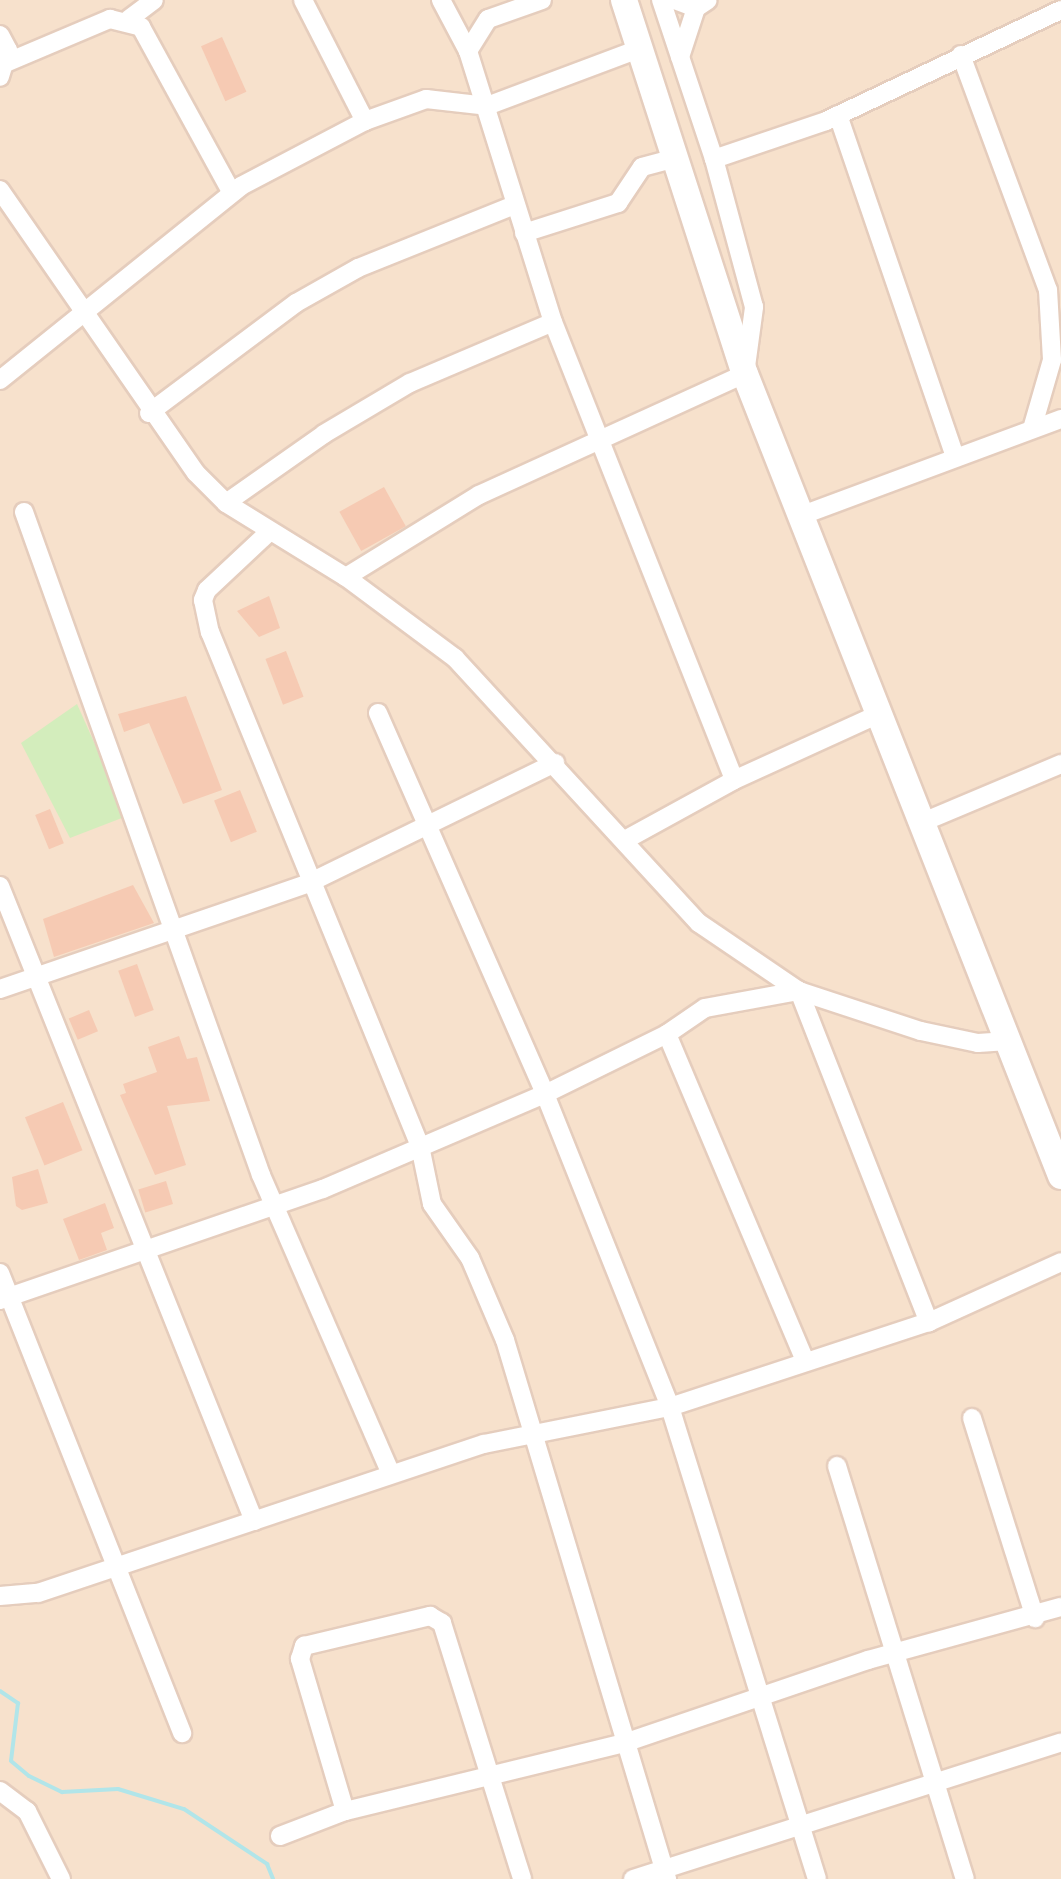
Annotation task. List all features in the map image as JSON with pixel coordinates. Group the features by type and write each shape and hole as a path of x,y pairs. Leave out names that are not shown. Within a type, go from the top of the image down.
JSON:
{"street":[{"path":"129,19 154,0"},
{"path":"303,0 365,121"},
{"path":"441,0 468,51 553,322 734,780"},
{"path":"468,51 488,19 542,0"},
{"path":"624,0 672,159 745,374 1061,1176"},
{"path":"661,0 714,159 754,307 745,374"},
{"path":"675,0 702,4 680,57"},
{"path":"714,159 838,115 1061,10"},
{"path":"0,35 4,70 110,19 129,19 141,27 232,193"},
{"path":"0,380 56,339 85,307 232,193 365,121 426,99 487,106 639,49"},
{"path":"961,55 1051,305 1052,360 1032,429"},
{"path":"838,115 955,457"},
{"path":"524,233 618,203 642,167 672,159"},
{"path":"0,190 85,307 149,413 226,503 346,577 455,658 555,763 699,923 799,991 921,1031 978,1043 1008,1041"},
{"path":"149,413 296,303 358,268 515,205"},
{"path":"226,503 324,434 410,383 553,322"},
{"path":"346,577 479,495 745,374"},
{"path":"800,516 1061,419"},
{"path":"24,512 170,931 274,1206 390,1472"},
{"path":"269,532 203,600 309,883 420,1146 432,1204 470,1258 535,1435 624,1743 666,1874"},
{"path":"378,713 424,827 545,1094 670,1407 817,1879"},
{"path":"625,840 734,780 879,714"},
{"path":"0,989 309,883 555,763"},
{"path":"923,822 1061,764"},
{"path":"0,886 254,1521"},
{"path":"4,1298 143,1248 274,1206 420,1146 545,1094 667,1034 705,1008 799,991"},
{"path":"799,991 929,1322"},
{"path":"667,1034 804,1359"},
{"path":"0,1596 38,1593 390,1472 535,1435 670,1407 804,1359 929,1322 1061,1262"},
{"path":"0,1273 4,1298 182,1733"},
{"path":"972,1418 1035,1618"},
{"path":"837,1466 965,1879"},
{"path":"280,1836 345,1811 495,1779 624,1743 763,1700 896,1653 1035,1618 1061,1607"},
{"path":"345,1811 300,1659 304,1646 418,1616 442,1623 495,1779 522,1879"},
{"path":"633,1879 666,1874 1061,1742"},
{"path":"0,1791 27,1811 61,1879"}],"shaded area":[{"path":"0,0 1061,0 1061,1879 0,1879"}],"green space":[{"path":"77,704 127,816 70,838 21,743"}],"building":[{"path":"222,37 246,92 225,101 201,46"},
{"path":"384,487 406,526 361,551 339,512"},
{"path":"269,596 280,628 259,637 237,611"},
{"path":"286,651 304,697 283,705 265,659"},
{"path":"186,696 222,790 183,804 149,723 124,732 118,714"},
{"path":"240,790 257,832 231,842 214,800"},
{"path":"50,809 64,843 49,849 35,815"},
{"path":"133,885 154,923 54,957 43,919"},
{"path":"137,964 154,1010 135,1017 118,971"},
{"path":"89,1010 98,1031 78,1040 69,1019"},
{"path":"179,1036 187,1059 197,1057 210,1101 167,1106 186,1165 155,1175 120,1095 126,1093 123,1084 157,1072 148,1047"},
{"path":"63,1102 82,1150 44,1166 25,1117"},
{"path":"38,1169 48,1203 22,1210 16,1206 12,1177"},
{"path":"166,1181 173,1204 145,1212 138,1189"},
{"path":"105,1203 114,1228 101,1233 107,1250 79,1260 63,1219"}],"waterway":[{"path":"0,1691 18,1703 11,1761 29,1776 62,1792 118,1789 184,1809 267,1864 273,1879"}]}
